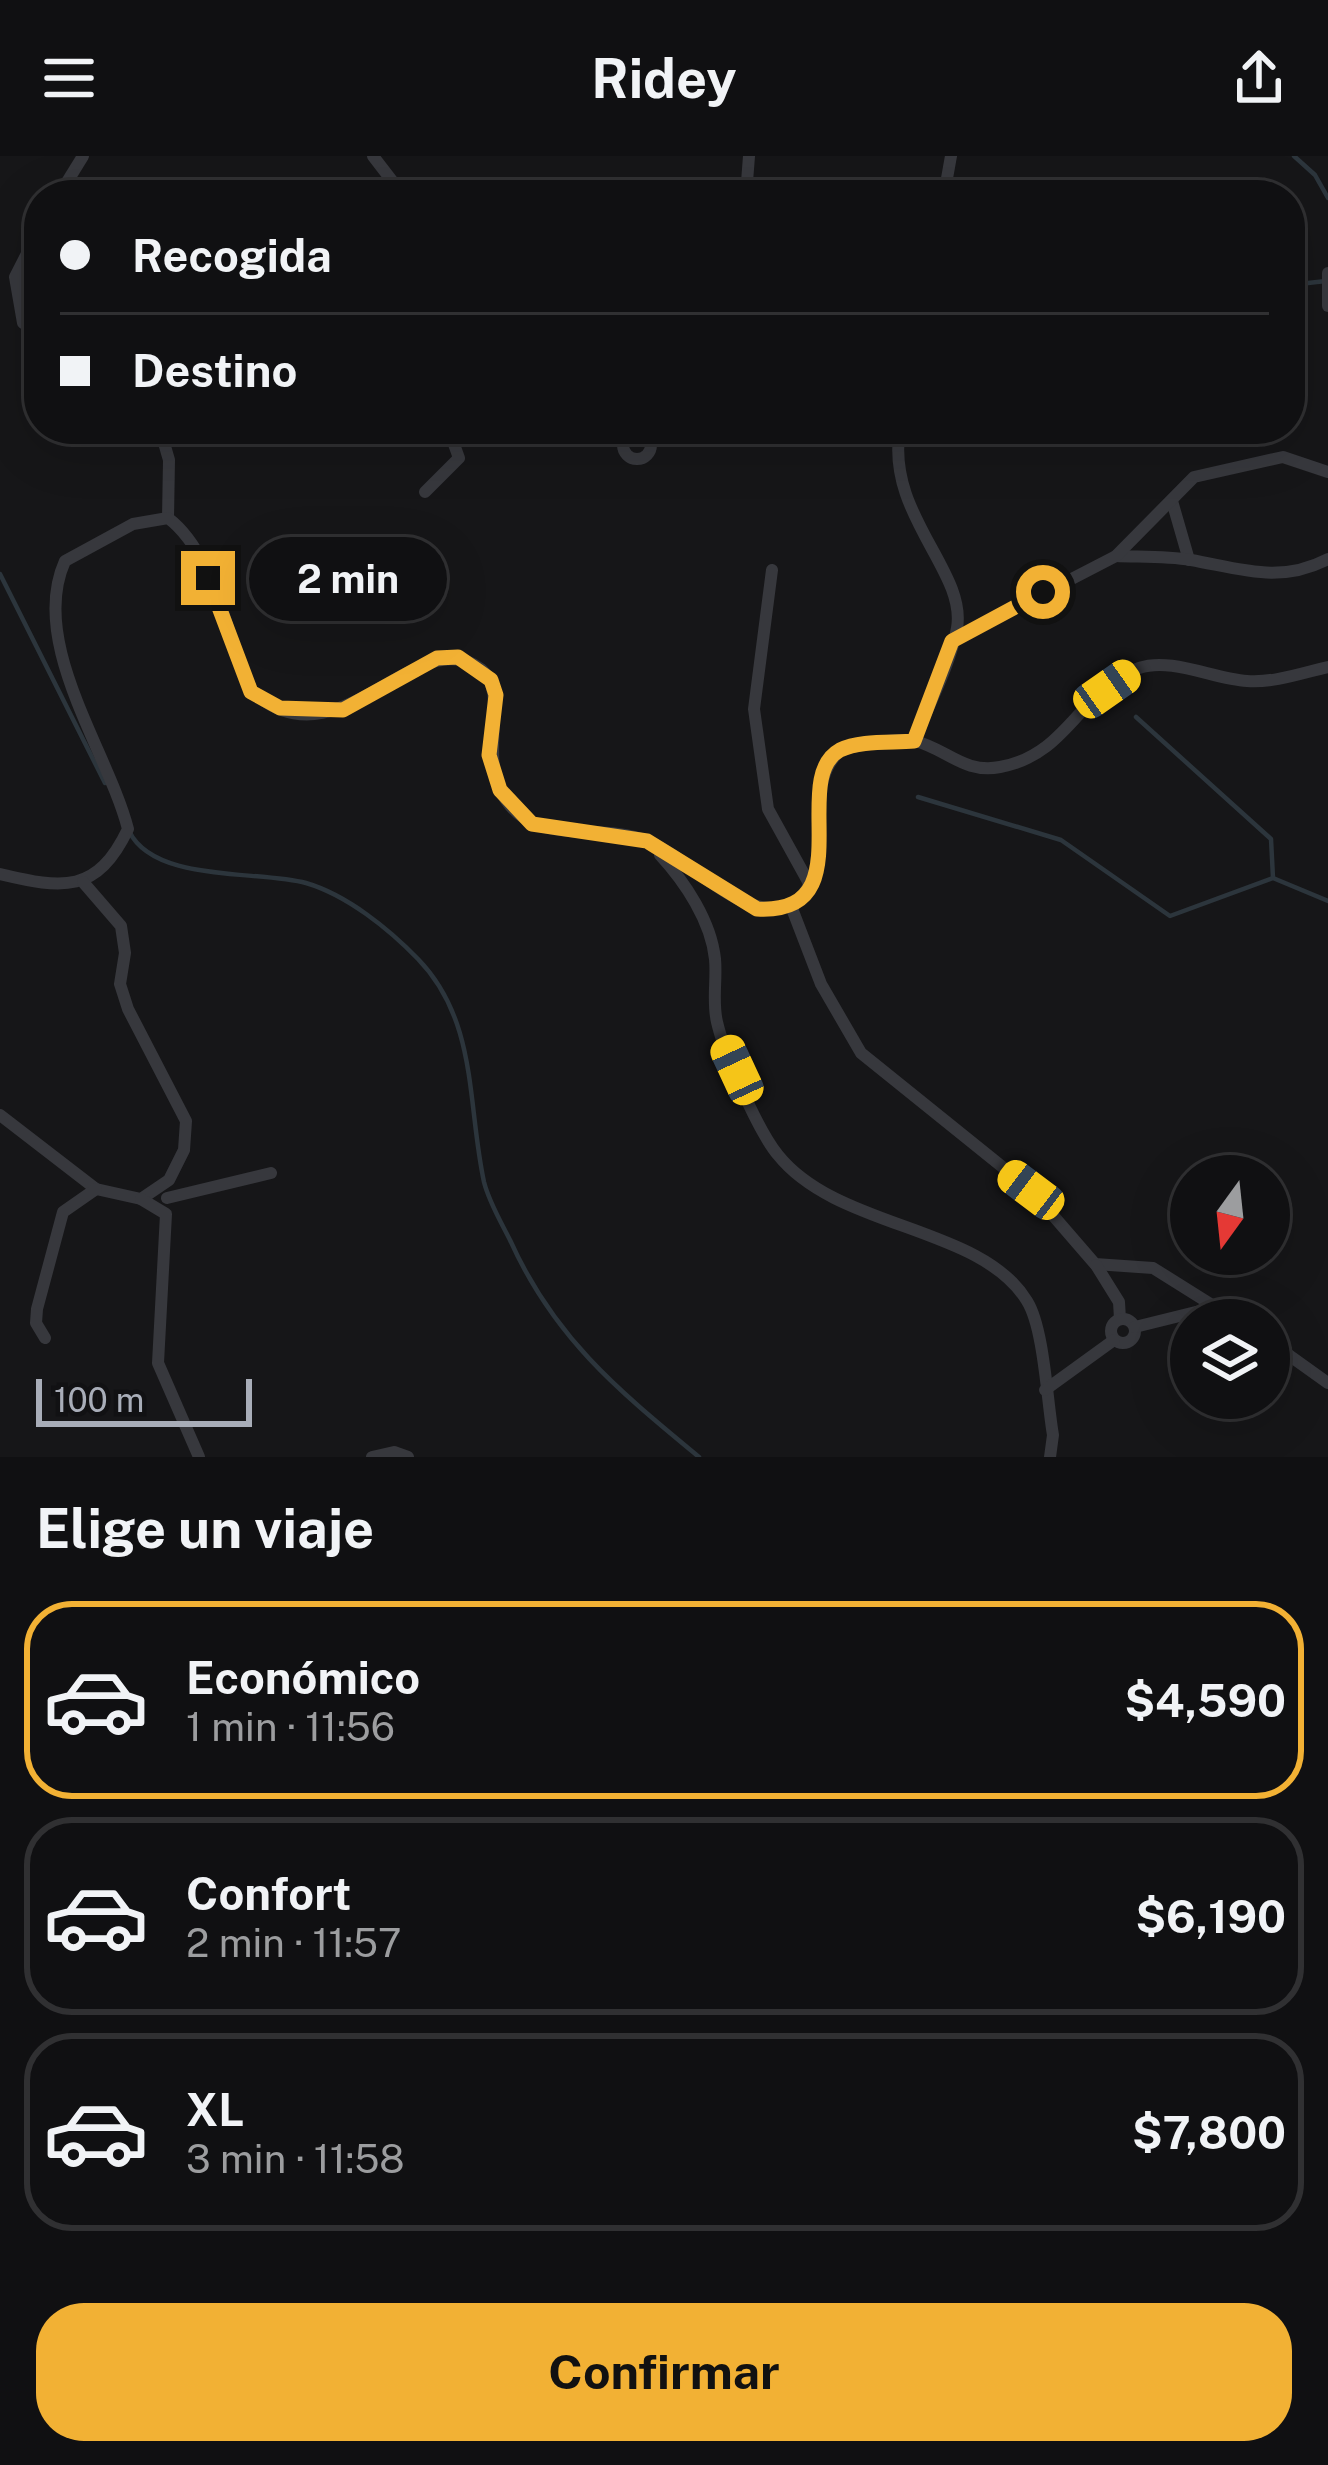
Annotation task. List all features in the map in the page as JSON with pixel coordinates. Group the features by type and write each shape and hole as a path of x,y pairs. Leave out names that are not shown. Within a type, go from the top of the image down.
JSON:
{"street":[{"path":"373,156 391,180"},
{"path":"24,259 15,277 24,323"},
{"path":"1328,273 1328,306"},
{"path":"164,444 169,460 168,518 193,541 251,692 280,708 343,710 437,658 458,657 481,669 496,695 489,755 512,807 532,824 553,831 647,841 757,909 791,906 810,886 817,863 824,772 842,749 914,741 967,767 996,768 1034,758 1053,746 1107,689 1136,668 1156,666 1247,682 1328,667"},
{"path":"425,491 459,458 455,444"},
{"path":"898,444 900,488 953,598 958,626 914,741"},
{"path":"952,641 1116,556 1194,477 1283,457 1328,472"},
{"path":"1172,501 1189,560"},
{"path":"0,874 50,886 83,881 108,861 128,829 74,699 58,623 60,573 74,554 133,524 168,518"},
{"path":"1116,556 1189,560 1244,574 1276,575 1328,559"},
{"path":"772,570 754,709 768,809 810,886"},
{"path":"647,841 680,876 709,930 718,1029 776,1153 812,1187 852,1209 930,1234 1000,1274 1028,1301 1053,1435 1050,1457"},
{"path":"83,881 121,926 125,953 120,984 128,1009 186,1121 184,1150 169,1180 166,1206 158,1364 199,1457"},
{"path":"791,906 821,984 861,1053 903,1092 1031,1190 1095,1264 1119,1301 1120,1318 1111,1328 1114,1340"},
{"path":"0,1114 96,1190 166,1206 272,1173"},
{"path":"141,1199 169,1180"},
{"path":"45,1338 36,1323 37,1309 62,1212 96,1190"},
{"path":"1095,1264 1153,1268 1203,1299"},
{"path":"1120,1318 1136,1327 1170,1318"},
{"path":"1046,1390 1114,1340 1132,1339 1136,1327"},
{"path":"1290,1356 1328,1383"},
{"path":"371,1457 394,1452 408,1457"}],"waterway":[{"path":"1294,156 1315,175 1328,198"},
{"path":"1305,283 1326,281"},
{"path":"0,574 105,783"},
{"path":"1136,717 1271,839 1273,878"},
{"path":"918,797 1061,840 1170,916 1273,878 1328,901"},
{"path":"129,831 142,848 183,867 286,879 321,888 366,914 418,959 437,983 461,1036 484,1182 527,1275 591,1360 699,1457"}],"route":[{"path":"208,578 251,692 280,708 316,713 343,710 437,658 458,657 491,680 496,695 489,755 500,790 532,824 553,831 615,833 647,841 757,909 777,910 803,898 810,886 817,863 824,772 832,758 842,749 914,741 952,641 1043,592"}]}
